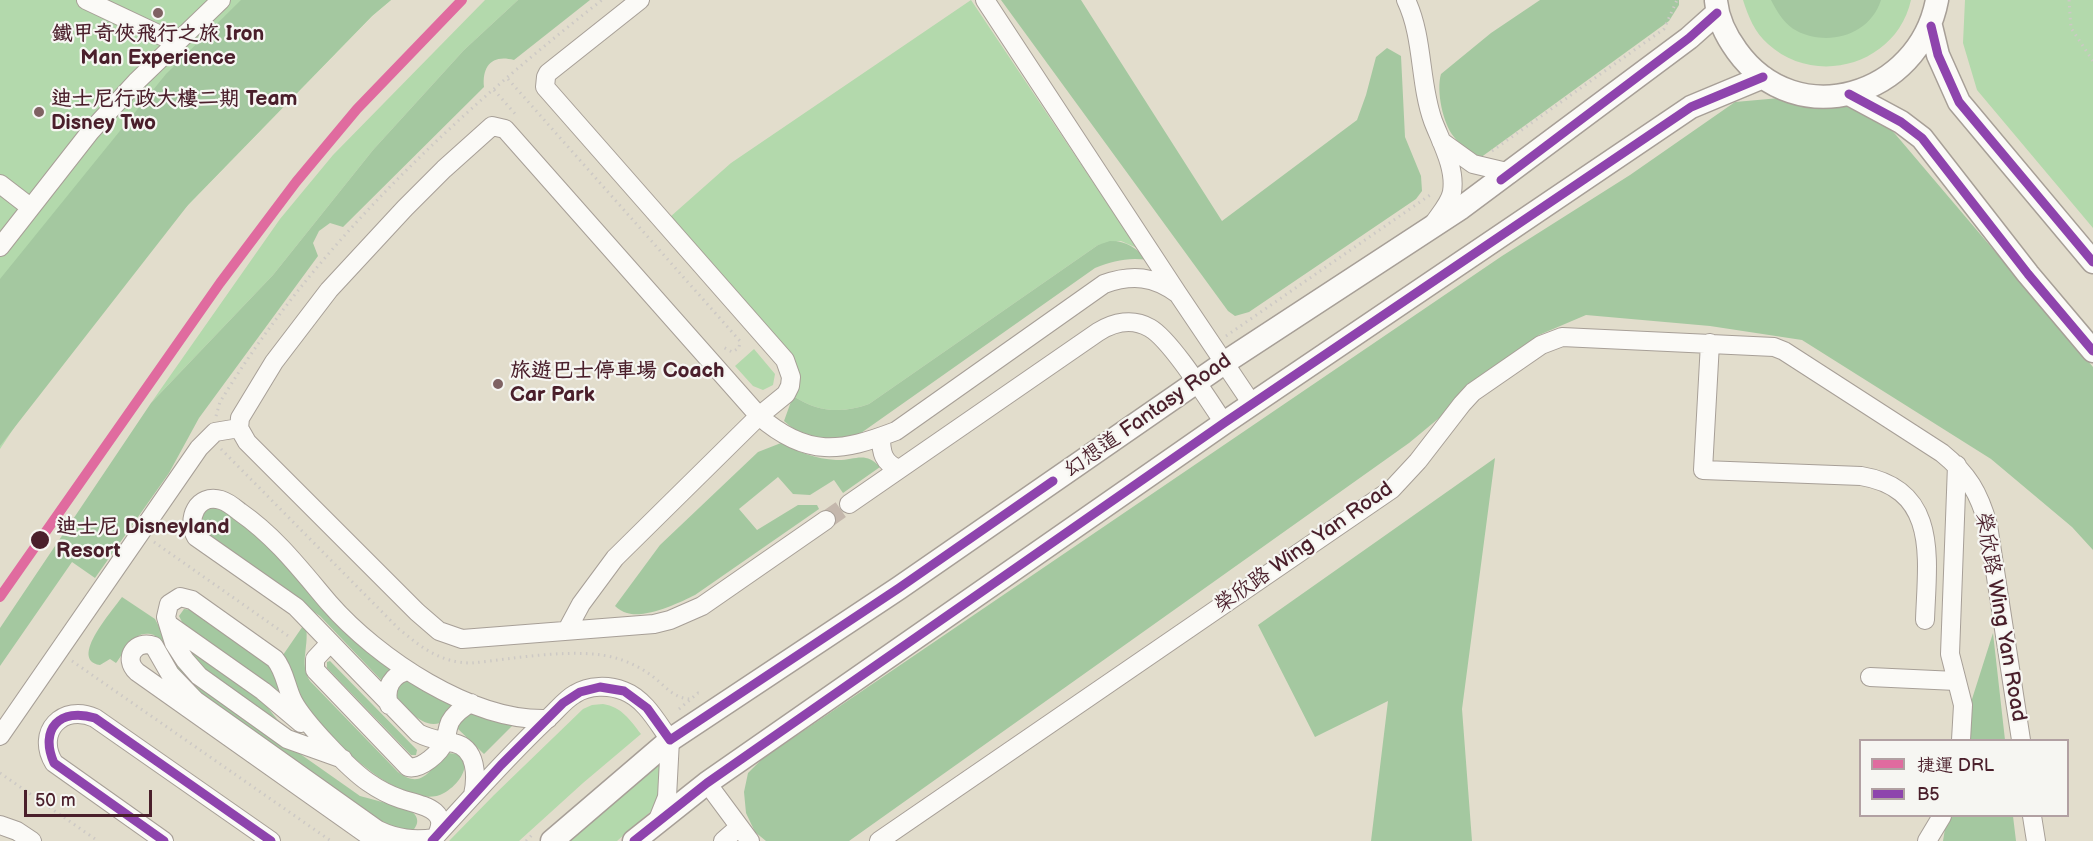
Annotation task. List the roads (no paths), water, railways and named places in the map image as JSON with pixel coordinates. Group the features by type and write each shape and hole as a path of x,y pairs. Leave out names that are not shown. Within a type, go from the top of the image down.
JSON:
{"main road":[{"path":"1716,7 1725,35 1746,64 1782,88 1802,94 1832,96 1850,94 1869,88 1885,80 1906,63 1920,46 1930,26 1937,0"},
{"name":"幻想道 Fantasy Road","path":"552,841 670,740 899,588 1224,363 1511,173 1680,45 1716,7"},
{"path":"1930,26 1938,55 1959,102 2093,262"},
{"path":"634,841 707,783 1252,404 1691,107 1763,77"},
{"path":"1850,94 1901,122 1922,138 2028,274 2093,351"}],"street":[{"path":"86,0 177,43"},
{"path":"0,247 90,132 136,82 221,0"},
{"path":"567,630 597,580 615,558 759,416 786,394 790,386 791,377 785,360 545,87 548,73 640,0"},
{"path":"985,0 1252,404"},
{"path":"1406,0 1418,35 1432,118 1451,172 1452,192 1431,228"},
{"path":"826,520 702,606 686,614 654,624 471,639 454,637 439,630 417,612 247,442 239,428 242,413 274,362 330,290 366,249 444,169 488,128 496,126 505,129 759,416 774,429 807,445 826,448 845,447 863,443 896,430 1104,284 1119,279 1142,278 1165,285 1178,294"},
{"path":"1441,141 1473,164 1511,173"},
{"path":"0,184 30,207"},
{"path":"849,504 1098,332 1113,324 1131,322 1150,328 1159,334 1224,423"},
{"name":"榮欣路 Wing Yan Road","path":"879,841 1392,489 1418,461 1473,392 1541,345 1562,337 1765,345 1784,351 1957,465 1976,493 1988,525 2021,739"},
{"path":"1710,343 1703,470 1861,476 1880,480 1897,490 1912,504 1923,523 1926,534 1928,557 1925,620"},
{"path":"0,736 199,448 215,432 239,428"},
{"path":"881,436 884,458 893,467 899,469"},
{"name":"榮欣路 Wing Yan Road","path":"1957,465 1950,654 1963,705 1961,739"},
{"path":"473,795 475,770 470,755 460,745 454,742 435,741 418,733 296,607 196,537 191,523 192,516 200,504 207,500 221,500 247,517 282,548 349,624 376,648 409,671 471,703 512,717 548,719"},
{"path":"343,759 287,739 208,683 179,652 168,624 166,610 169,604 174,599 187,597 269,654 283,670 288,690 298,709 357,774 379,789 403,800 424,805 434,811 439,822 438,833 433,839"},
{"path":"168,624 263,691 343,759"},
{"path":"330,643 315,659 315,670 404,765 413,768 420,767 445,742 446,732 455,715 471,703"},
{"path":"376,841 136,672 130,663 135,648 144,644 154,646 170,674 195,700 378,830 400,838 433,839 473,795 574,694 594,687 624,691 641,702 670,740 667,797 657,822"},
{"path":"389,705 387,692 392,680 397,675 409,671"},
{"path":"1870,677 1956,681"},
{"path":"164,841 54,762 49,755 48,738 55,723 70,714 78,713 95,718 271,841"},
{"path":"707,783 745,834 723,841"},
{"path":"1927,841 1941,817"},
{"path":"2032,817 2036,841"},
{"path":"0,825 17,831 32,841"}],"tunnel":[{"path":"826,520 849,504"}],"metro line":[{"name":"DRL","path":"0,597 220,283 296,182 357,109 462,0"}],"place":[{"name":"鐵甲奇俠飛行之旅 Iron Man Experience","path":"158,13"},
{"name":"迪士尼行政大樓二期 Team Disney Two","path":"39,112"},
{"name":"旅遊巴士停車場 Coach Car Park","path":"498,384"},
{"name":"迪士尼 Disneyland Resort","path":"40,540"}]}
